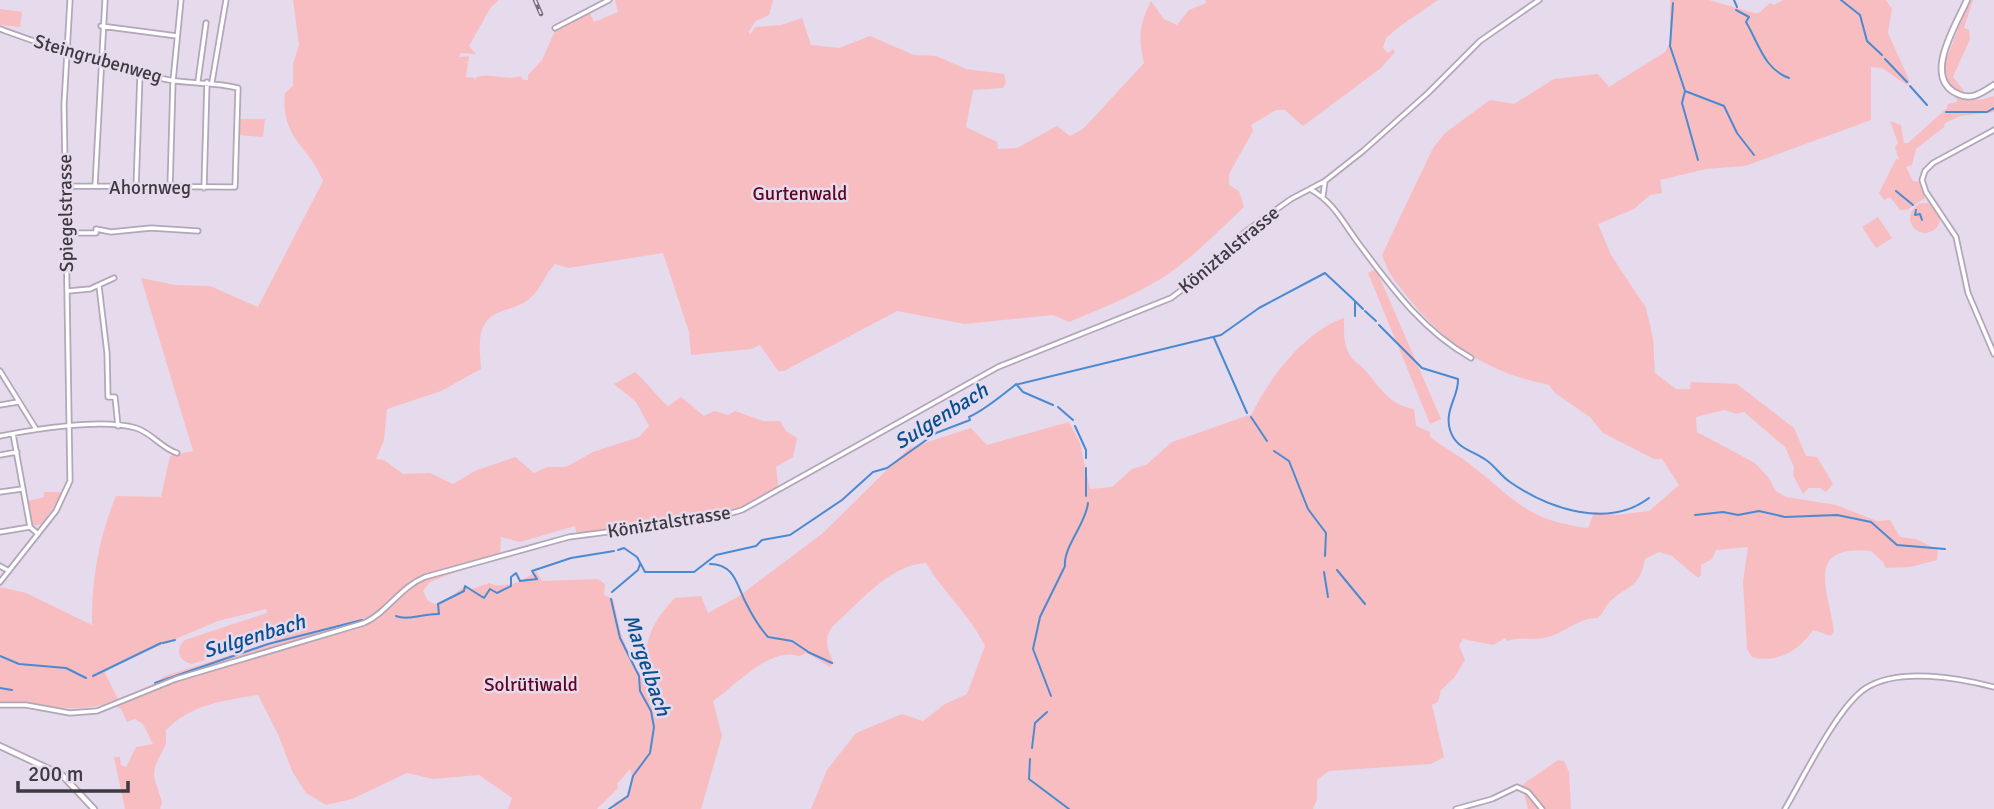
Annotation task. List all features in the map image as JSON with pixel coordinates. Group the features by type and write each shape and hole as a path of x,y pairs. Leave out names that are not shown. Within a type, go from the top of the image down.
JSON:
{"street":[{"name":"Spiegelstrasse","path":"0,582 61,504 69,486 65,53 70,0"},
{"path":"95,187 104,0"},
{"path":"170,188 173,80 181,0"},
{"path":"204,188 210,82 226,0"},
{"path":"555,27 609,0"},
{"name":"Köniztalstrasse","path":"0,705 26,705 70,713 97,711 176,678 370,620 411,585 425,577 569,537 715,518 742,510 998,367 1171,298 1203,274 1245,232 1291,199 1325,181 1396,123 1480,41 1539,0"},
{"path":"1967,0 1942,61 1943,79 1952,90 1966,97 1979,94 1994,85"},
{"path":"198,81 206,23"},
{"path":"102,26 177,36"},
{"name":"Steingrubenweg","path":"0,29 99,64 173,80 210,82 239,88 235,187"},
{"path":"136,188 140,74"},
{"path":"1994,130 1933,163 1922,178 1926,192 1956,237 1968,293 1994,354"},
{"path":"1323,196 1325,181"},
{"name":"Ahornweg","path":"65,186 235,187"},
{"path":"1310,189 1323,196 1337,210 1400,299 1439,339 1471,358"},
{"name":"Ahornweg","path":"67,233 96,233 96,229 111,232 151,228 198,231"},
{"path":"68,292 99,286 114,278"},
{"path":"99,286 107,353 107,397 115,397 118,426"},
{"path":"0,371 37,429"},
{"path":"0,405 18,402"},
{"path":"0,436 37,429 118,426 143,431 177,453"},
{"path":"13,433 30,527 38,534"},
{"path":"0,455 17,452"},
{"path":"0,492 23,489"},
{"path":"0,532 30,527"},
{"path":"0,566 9,571"},
{"path":"1785,809 1849,703 1868,686 1889,679 1936,677 1994,687"},
{"path":"0,746 62,775 94,809"},
{"path":"1456,809 1492,799 1517,786 1528,792 1542,809"}],"green space":[{"path":"293,0 499,0 491,7 469,46 476,54 461,53 459,57 469,56 468,62 464,62 468,63 466,77 475,78 476,81 476,77 488,76 521,76 523,80 528,80 528,75 542,60 555,31 597,7 590,13 594,22 618,12 615,0 773,0 769,15 756,21 749,31 750,35 755,27 781,25 802,18 811,45 839,48 870,36 914,55 936,56 966,69 1004,74 1006,82 1003,88 973,90 966,127 997,142 998,149 1017,148 1057,126 1070,136 1083,129 1144,63 1141,31 1151,1 1164,19 1177,25 1189,10 1206,3 1205,0 1438,0 1386,38 1383,48 1388,53 1393,49 1395,52 1381,68 1303,126 1285,110 1276,110 1251,125 1253,131 1229,174 1229,185 1239,191 1244,207 1194,254 1151,285 1069,322 1053,315 965,324 897,311 784,371 778,371 760,345 751,349 691,355 689,332 663,253 568,268 555,264 530,298 495,314 484,325 480,338 481,369 441,391 387,409 384,440 376,459 384,460 403,474 430,473 453,484 475,471 515,457 534,473 547,467 566,467 593,452 639,437 649,426 636,402 614,384 635,372 668,406 681,397 704,416 714,411 728,415 735,411 763,421 780,421 786,431 797,438 793,457 776,467 778,485 763,498 741,509 715,517 577,536 575,526 520,542 501,537 500,555 430,582 423,591 428,601 434,604 446,601 466,585 469,590 489,583 507,585 536,571 542,581 598,579 605,584 604,595 613,599 621,634 635,668 638,672 645,672 646,650 651,631 675,598 701,596 708,613 739,596 823,533 909,448 971,428 987,445 1069,422 1080,443 1090,489 1112,487 1132,469 1146,465 1172,442 1252,414 1278,371 1290,357 1316,333 1344,318 1344,338 1348,353 1391,399 1414,409 1416,426 1430,432 1430,437 1524,507 1550,520 1588,528 1594,512 1616,515 1649,511 1679,485 1662,459 1654,459 1603,433 1590,417 1555,393 1549,385 1508,373 1472,356 1425,317 1391,274 1382,255 1433,148 1445,133 1490,100 1514,104 1554,79 1598,74 1609,87 1665,52 1670,42 1670,0 1709,0 1754,13 1759,13 1770,3 1774,5 1783,0 1886,0 1892,9 1888,33 1910,82 1907,85 1882,68 1871,67 1871,120 1745,166 1706,169 1660,180 1662,193 1650,195 1634,209 1598,224 1611,255 1646,308 1653,338 1655,373 1676,389 1690,389 1691,382 1737,384 1794,428 1806,456 1817,457 1833,484 1826,492 1820,488 1809,488 1803,494 1793,475 1794,467 1785,447 1744,412 1737,414 1724,410 1696,417 1697,432 1755,463 1776,491 1786,497 1836,505 1877,521 1890,520 1900,537 1916,539 1938,550 1937,560 1910,567 1886,568 1871,551 1850,551 1836,555 1828,563 1825,574 1834,631 1831,636 1813,630 1802,644 1787,654 1761,659 1752,657 1747,649 1743,581 1748,547 1716,550 1712,559 1701,565 1701,575 1698,578 1672,556 1659,552 1645,559 1635,583 1614,598 1597,618 1585,620 1545,638 1507,641 1505,638 1493,645 1463,639 1459,645 1465,660 1454,678 1441,690 1438,702 1432,705 1444,757 1431,764 1329,771 1317,780 1317,799 1313,809 811,809 827,770 856,733 902,714 923,721 945,704 967,694 985,646 972,624 926,563 912,565 887,578 832,627 827,641 834,663 830,667 807,653 777,657 754,669 713,701 722,736 701,809 614,809 614,803 626,797 632,780 630,769 617,784 618,788 597,809 508,809 512,798 479,775 433,779 407,773 352,799 326,805 306,793 292,771 278,734 258,695 209,705 176,721 166,730 166,744 155,766 154,777 162,802 160,809 125,809 114,757 120,757 121,765 126,767 136,747 153,744 143,724 135,719 127,722 121,709 115,706 157,685 157,681 165,676 275,641 274,638 192,664 181,657 179,651 185,640 267,613 266,609 218,621 109,667 105,673 118,699 102,705 73,708 0,703 0,587 26,593 92,625 97,559 116,496 161,497 170,456 193,451 141,278 175,285 210,286 258,307 323,181 291,132 287,121 285,93 293,86 293,64 299,45"},
{"path":"1969,0 1973,0 1964,28 1969,30 1970,39 1953,77 1964,91 1960,92 1950,86 1943,68"},
{"path":"0,9 22,12 20,27 0,25"},
{"path":"1956,96 1980,100 1994,96 1994,112 1960,116 1945,123 1944,127 1916,149 1912,165 1906,167 1913,181 1920,182 1925,198 1907,210 1900,210 1890,197 1884,200 1879,193 1896,159 1899,160 1895,147 1898,143 1890,121 1901,125 1904,143 1908,143 1947,108 1948,104 1957,102"},
{"path":"239,119 265,119 263,137 239,135"},
{"path":"1925,203 1936,207 1940,218 1936,229 1925,233 1914,229 1910,218 1914,207"},
{"path":"1878,217 1892,238 1876,248 1862,227"},
{"path":"1376,269 1441,419 1430,424 1368,273"},
{"path":"44,492 64,492 42,524 33,526 28,501 44,497"},
{"path":"1558,760 1564,761 1569,772 1571,809 1528,809 1522,785"}],"waterway":[{"path":"1734,0 1737,7"},
{"path":"1841,0 1860,15 1867,41 1882,55"},
{"path":"1673,3 1670,46 1685,91 1682,103 1698,160"},
{"path":"1736,10 1749,17 1746,22 1768,62 1789,78"},
{"path":"1885,59 1907,82"},
{"path":"1910,86 1927,105"},
{"path":"1685,91 1724,106 1737,133 1754,155"},
{"path":"1946,112 1987,112 1994,108"},
{"path":"1896,191 1913,205"},
{"path":"1916,210 1915,215 1920,214 1922,220"},
{"name":"Sulgenbach","path":"618,550 624,548 637,557 645,572 694,572 716,555 756,546 762,540 790,535 842,500 873,472 887,468 936,433 970,420 969,417 1015,385 1221,335 1259,308 1325,273 1355,301 1355,316"},
{"path":"1356,302 1363,309"},
{"path":"1365,311 1376,321"},
{"path":"1379,325 1422,368 1458,379 1449,416 1453,436 1460,445 1489,462 1525,492 1560,507 1597,514 1633,507 1649,498"},
{"path":"1214,338 1247,413"},
{"path":"1016,384 1023,392 1053,405"},
{"path":"1058,407 1073,420"},
{"path":"1251,417 1267,441"},
{"path":"1075,426 1086,450 1086,458"},
{"path":"1274,451 1289,461 1308,509 1326,533 1325,556"},
{"path":"1086,468 1086,496"},
{"path":"1051,696 1033,649 1040,617 1065,566 1067,551 1088,503"},
{"path":"1695,515 1723,512 1738,515 1759,511 1785,517 1837,515 1871,522 1897,545 1945,549"},
{"name":"Sulgenbach","path":"396,616 406,618 439,614 438,604 464,591 465,586 484,598 490,589 497,593 511,586 511,577 516,573 520,581 537,579 532,571 571,558 614,551"},
{"name":"Margelbach","path":"612,592 638,570 640,564"},
{"path":"710,564 725,568 734,577 753,616 768,637 792,641 807,651"},
{"path":"1337,570 1365,604"},
{"path":"1324,572 1328,597"},
{"name":"Margelbach","path":"609,809 628,796 633,776 650,753 654,727 651,711 640,691 639,676 620,638 611,599"},
{"name":"Sulgenbach","path":"155,683 268,644 362,620"},
{"path":"163,643 175,640"},
{"path":"93,676 161,643"},
{"path":"808,652 832,663"},
{"name":"Sulgenbach","path":"0,656 19,664 66,668 86,678"},
{"path":"0,688 12,690"},
{"path":"1032,748 1035,723 1047,712"},
{"path":"1030,759 1029,779 1069,809"}],"railway":[{"path":"535,0 541,14"}],"park label":[{"name":"Gurtenwald","path":"800,194"},
{"name":"Solrütiwald","path":"531,685"}]}
